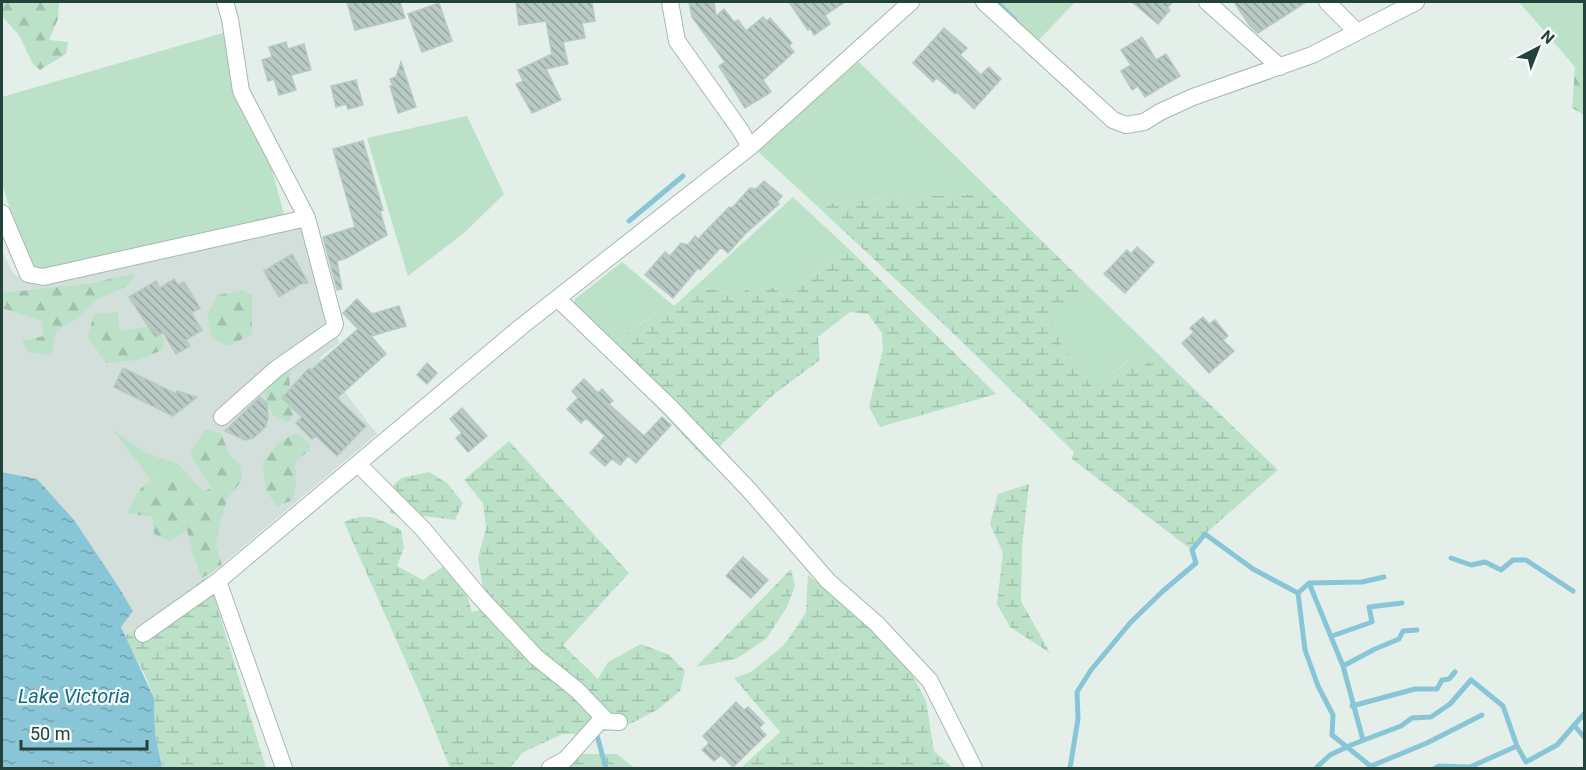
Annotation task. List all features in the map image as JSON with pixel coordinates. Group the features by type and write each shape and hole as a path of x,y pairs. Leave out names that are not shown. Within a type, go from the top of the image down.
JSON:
{"street":[{"path":"222,417 276,369 335,326 307,218 241,91 230,19 225,2"},
{"path":"670,2 677,41 750,147"},
{"path":"142,634 218,581 522,326 750,147 911,2"},
{"path":"984,2 1113,120 1126,125 1144,122 1193,97 1312,55 1416,2"},
{"path":"1207,2 1280,67"},
{"path":"1326,2 1356,32"},
{"path":"2,213 28,274 43,277 307,218"},
{"path":"558,299 670,407 750,491 828,581 877,624 930,681 974,768"},
{"path":"359,465 422,528 479,596 536,657 612,721 600,721 566,759 550,768"},
{"path":"218,581 284,768"}],"shaded area":[{"path":"298,225 305,227 339,343 320,357 321,361 377,434 208,576 124,637 121,627 133,611 118,586 37,479 2,472 2,253 13,273 24,281 162,260"}],"green space":[{"path":"2,2 59,2 58,19 49,40 68,42 66,54 40,70 33,64 19,35 2,16"},
{"path":"1000,2 1075,2 1037,42"},
{"path":"1519,2 1584,2 1584,61 1575,67"},
{"path":"223,33 229,57 269,159 284,214 129,254 41,272 30,264 21,245 2,183 2,97"},
{"path":"1584,61 1584,115 1572,108 1575,67"},
{"path":"858,62 987,187 974,194 868,199 816,205 756,150"},
{"path":"467,116 504,194 464,233 408,276 367,138"},
{"path":"987,187 1091,289 1049,315 1062,346 1093,388 1126,363 1137,371 1158,354 1278,470 1205,534 1192,550 1072,459 1074,452 955,335 816,205 868,199 974,194"},
{"path":"793,197 852,252 827,260 789,299 774,288 738,295 696,286"},
{"path":"852,252 996,394 880,427 869,407 883,349 882,333 868,314 850,312 818,337 820,360 773,395 722,444 708,462 607,354 626,334 662,310 674,306 696,286 738,295 757,284 774,288 789,299 827,260"},
{"path":"622,262 674,306 637,326 607,354 572,311 575,299"},
{"path":"135,273 128,286 99,298 78,317 56,331 51,355 28,352 22,341 44,336 42,321 2,308 3,293 93,283"},
{"path":"1091,289 1158,354 1137,371 1125,363 1093,389 1062,346 1048,315"},
{"path":"243,290 252,296 252,334 229,346 212,338 207,316 218,295"},
{"path":"118,312 119,331 159,325 164,343 162,350 138,360 106,363 88,337 94,314"},
{"path":"286,371 292,373 289,377 293,415 289,422 273,415 265,394 268,386"},
{"path":"113,430 143,452 178,464 204,492 194,497 155,477 151,480"},
{"path":"205,430 221,433 229,454 241,467 242,480 227,499 219,526 216,546 222,565 202,578 187,530 169,541 154,534 153,517 128,513 139,491 155,478 163,475 172,473 194,496 211,488 190,453"},
{"path":"296,433 310,444 309,450 295,462 296,483 293,500 277,506 266,491 263,464 277,444"},
{"path":"509,441 629,573 563,645 598,679 608,662 641,644 669,655 685,671 680,691 657,710 622,728 587,734 562,734 522,753 510,768 450,768 422,698 344,522 367,517 401,530 404,548 397,566 423,580 447,564 463,582 472,612 486,608 478,558 486,528 483,503 464,480"},
{"path":"429,472 447,483 463,503 455,520 424,516 408,518 390,513 392,487 401,478"},
{"path":"1029,484 1022,546 1021,601 1050,653 1010,627 997,604 1003,553 990,524 998,494"},
{"path":"791,569 795,586 787,607 766,639 736,659 696,667"},
{"path":"808,575 843,602 905,661 926,701 934,751 953,768 741,768 780,732 734,678 751,672 784,645 806,613"},
{"path":"208,576 266,768 162,768 155,733 154,698 147,679 124,637"},
{"path":"583,754 617,754 634,768 547,768 556,761"}],"water":[{"name":"Lake Victoria","path":"2,472 37,479 74,520 133,611 121,627 154,698 155,733 162,768 2,768"}],"building":[{"path":"347,2 400,2 405,18 355,30"},
{"path":"516,2 592,2 595,21 582,23 585,38 563,42 568,64 546,69 561,100 532,113 516,84 523,81 518,70 552,54 546,21 519,25"},
{"path":"689,2 714,2 716,16 724,9 734,22 738,20 746,31 763,17 767,21 770,18 792,43 789,46 794,52 763,80 771,92 745,108 719,66 725,62 692,17"},
{"path":"789,2 845,2 825,15 830,24 814,35"},
{"path":"1132,2 1173,2 1167,8 1170,10 1158,24"},
{"path":"1234,2 1306,2 1258,33 1250,26"},
{"path":"439,3 452,41 422,52 408,14"},
{"path":"944,28 967,48 960,55 981,75 989,67 1001,79 974,109 957,92 955,94 937,78 933,82 913,63"},
{"path":"1142,37 1156,60 1166,54 1180,76 1145,97 1138,86 1132,90 1121,71 1131,65 1121,50"},
{"path":"286,42 288,49 304,44 311,70 291,75 296,90 279,95 274,79 268,81 262,60 272,57 269,47"},
{"path":"401,62 416,107 398,113 390,79 396,77"},
{"path":"356,80 363,105 348,109 346,104 336,107 331,86"},
{"path":"363,141 383,210 380,211 387,235 347,258 337,261 342,289 337,290 323,237 355,227 333,149"},
{"path":"764,181 782,196 777,202 779,204 746,233 728,253 721,247 700,270 698,268 673,298 645,275 665,252 670,256 681,243 688,245 695,236 698,239 750,188 756,189"},
{"path":"1137,247 1154,262 1125,293 1104,274 1127,250 1131,254"},
{"path":"292,254 308,283 300,284 279,297 264,271"},
{"path":"174,279 178,285 184,282 200,308 191,313 202,330 186,340 190,346 176,354 163,332 155,337 129,297 156,281 160,288"},
{"path":"357,299 372,314 399,306 406,326 371,336 386,354 337,398 366,426 337,456 316,436 312,439 296,423 302,417 282,398 309,368 311,370 358,329 343,313"},
{"path":"1203,317 1209,324 1215,320 1228,336 1223,340 1234,351 1209,373 1182,343 1194,332 1190,328"},
{"path":"427,363 437,373 427,384 417,375"},
{"path":"123,368 176,394 177,391 197,397 173,416 114,387"},
{"path":"584,379 598,393 602,389 613,401 609,404 644,436 662,417 671,425 636,463 628,456 620,465 612,459 605,466 590,453 605,436 586,418 581,423 567,409 578,398 572,391"},
{"path":"260,397 267,403 268,417 266,426 259,433 245,440 225,431"},
{"path":"462,408 487,436 468,452 456,438 462,433 450,419"},
{"path":"743,557 768,580 751,598 726,576"},
{"path":"736,702 744,710 748,707 764,723 759,728 766,735 733,767 721,755 714,761 702,750 709,743 703,736"}],"waterway":[{"path":"997,2 1015,20"},
{"path":"629,221 683,176"},
{"path":"1070,768 1078,719 1077,692 1091,670 1131,622 1196,563 1192,550 1205,534 1253,569 1298,593"},
{"path":"1451,558 1471,565 1485,562 1501,570 1513,560 1526,560 1573,591"},
{"path":"1363,740 1343,666 1309,583 1362,582 1384,577"},
{"path":"1309,583 1298,593 1305,650 1318,686 1333,715 1332,735 1373,768"},
{"path":"1332,636 1372,622 1369,607 1402,603"},
{"path":"1343,666 1399,639 1403,631 1417,630"},
{"path":"1352,706 1415,689 1437,689 1442,680 1449,679 1455,672"},
{"path":"1316,768 1330,755 1351,745 1401,726 1412,718 1431,717 1450,704 1471,680 1503,706 1517,746 1526,762 1557,745 1584,714"},
{"path":"1371,766 1427,743 1482,715"},
{"path":"1574,725 1584,737"},
{"path":"596,732 606,768"},
{"path":"1435,768 1439,766 1470,767 1517,746"}]}
